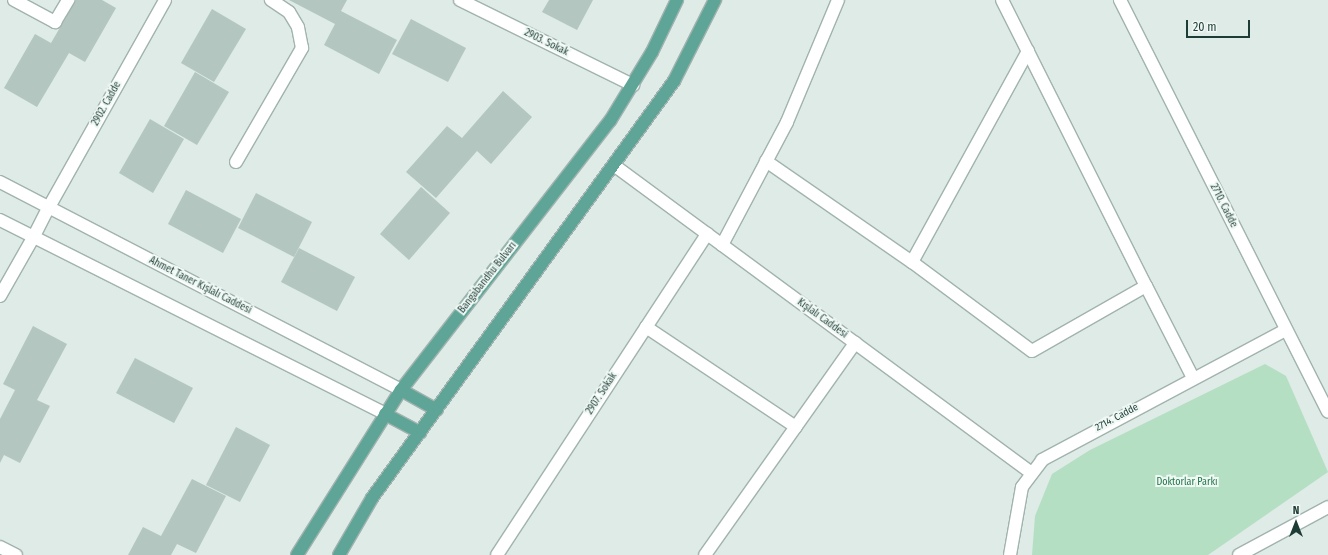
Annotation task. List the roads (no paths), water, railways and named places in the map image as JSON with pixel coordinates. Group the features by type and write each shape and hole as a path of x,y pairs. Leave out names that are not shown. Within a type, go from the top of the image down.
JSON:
{"main road":[{"name":"Bangabandhu Bulvarı","path":"297,555 384,414 401,390 591,146 633,85 677,0"},
{"path":"339,555 372,498 615,166 674,81 716,0"},
{"path":"401,390 437,410"},
{"path":"384,414 420,433"}],"street":[{"path":"14,0 55,22 68,0"},
{"name":"2902. Cadde","path":"0,296 165,0"},
{"path":"236,162 302,48 298,27 289,12 271,0"},
{"name":"2903. Sokak","path":"460,0 633,85"},
{"path":"722,245 787,122 838,0"},
{"path":"1002,0 1193,378"},
{"name":"2710. Cadde","path":"1120,0 1285,330 1328,411"},
{"path":"912,262 1028,51"},
{"path":"766,162 912,262 1032,352 1146,286"},
{"name":"Kışlalı Caddesi","path":"615,166 1030,472"},
{"name":"Ahmet Taner Kışlalı Caddesi","path":"0,182 401,390"},
{"path":"0,220 384,414"},
{"name":"2907. Sokak","path":"497,555 707,234"},
{"path":"646,327 796,427"},
{"name":"2714. Cadde","path":"1010,555 1017,503 1030,472 1056,450 1285,330"},
{"path":"705,555 855,343"},
{"path":"1239,555 1328,507"},
{"path":"0,547 16,555"}],"park label":[{"name":"Doktorlar Parkı","path":"1187,483"}]}
